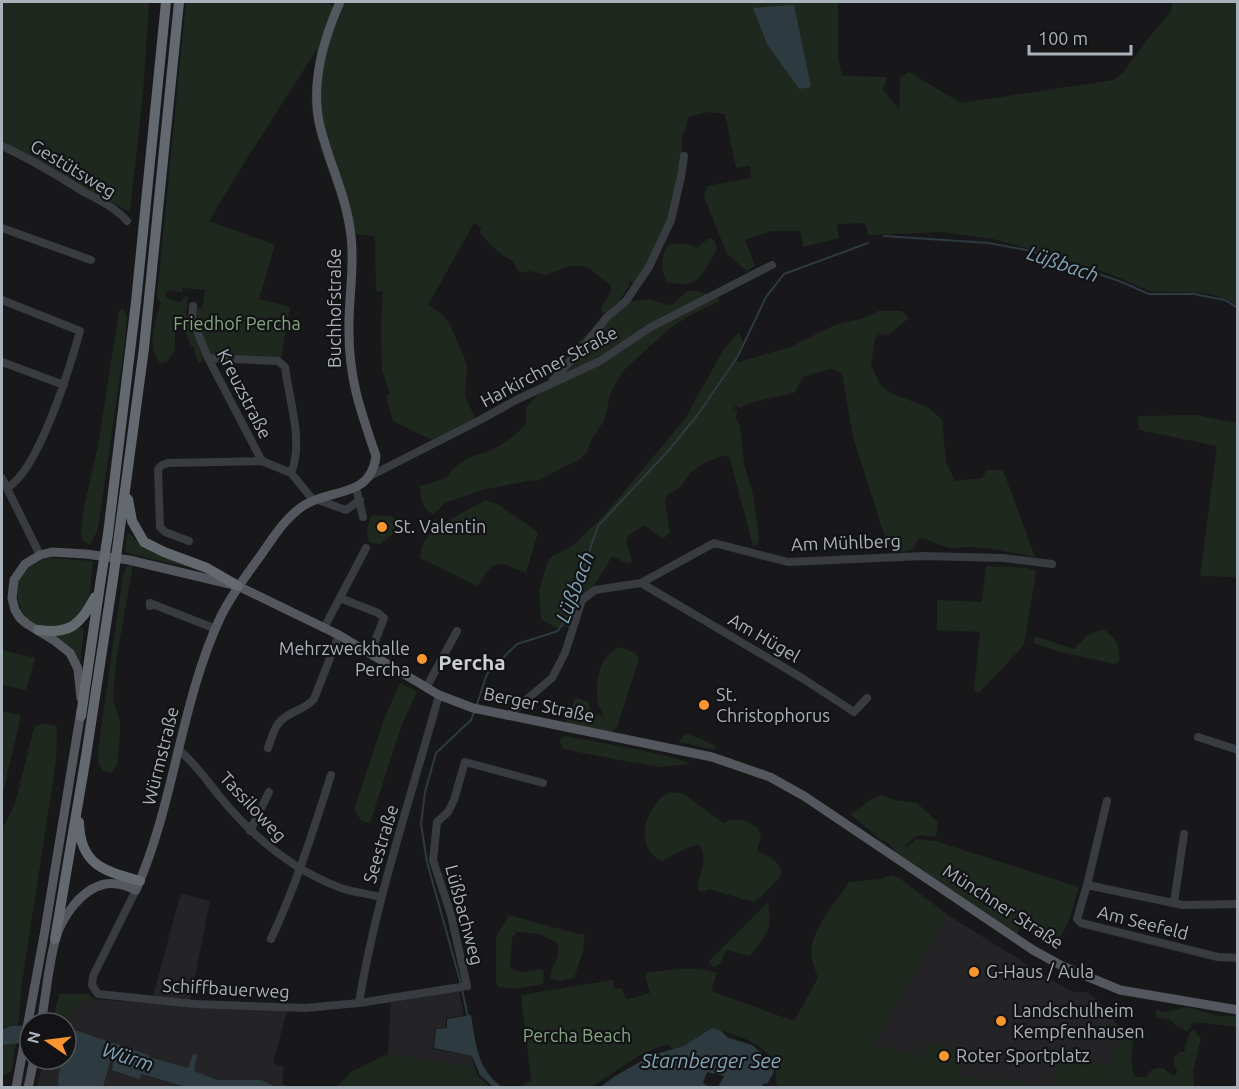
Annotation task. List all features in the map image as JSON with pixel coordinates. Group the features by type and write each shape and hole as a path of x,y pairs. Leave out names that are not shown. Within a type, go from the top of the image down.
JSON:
{"highway":[{"path":"81,716 108,534 135,312 166,2"},
{"path":"55,939 79,801 129,466 145,338 178,2"},
{"path":"129,466 129,509 137,533 144,542 207,568 238,586"},
{"path":"38,630 62,631 77,624 89,609 101,582"},
{"path":"79,801 79,830 86,854 104,870 138,886"}],"main road":[{"name":"Buchhofstraße","path":"340,2 330,24 321,54 317,99 320,124 349,219 352,248 350,362 353,386 376,456 375,466 370,476"},
{"path":"238,586 291,515 305,505 356,488 370,476"},
{"name":"Berger Straße","path":"40,555 52,552 129,560 238,586 339,635 439,695 472,708 705,755 770,777 804,796 894,855"},
{"path":"16,1088 81,716 80,680 75,662 63,647 20,618 15,610 12,588 18,572 29,560 40,555"},
{"name":"Würmstraße","path":"138,886 162,817 199,674 221,616 238,586"},
{"name":"Münchner Straße","path":"894,855 1033,950 1062,966 1120,990 1238,1010"},
{"path":"43,1011 55,939 69,912 88,891 107,884 138,886"},
{"path":"28,1088 32,1071"}],"street":[{"name":"Gestütsweg","path":"2,146 27,157 100,201 127,221"},
{"path":"550,383 607,317 626,301 649,267 671,220 684,156"},
{"path":"2,228 91,260"},
{"name":"Harkirchner Straße","path":"370,476 550,383 600,361 651,327 772,265"},
{"path":"2,300 80,331 64,385 43,437 19,478 7,488"},
{"name":"Kreuzstraße","path":"193,306 192,319 208,358 262,461"},
{"path":"208,358 246,362 278,362 285,367 297,449 296,462 291,473"},
{"path":"2,362 64,385"},
{"name":"Kreuzstraße","path":"189,542 165,532 160,527 158,469 168,464 262,461 291,473 316,501"},
{"path":"2,478 40,555"},
{"path":"316,501 363,517 356,488"},
{"path":"346,510 360,501"},
{"name":"Am Mühlberg","path":"507,716 552,678 565,653 582,600 595,590 641,583 714,543 788,561 924,556 1003,558 1052,564"},
{"path":"324,628 366,548"},
{"name":"Am Hügel","path":"641,583 802,678 854,712 867,698"},
{"path":"340,598 378,613 384,618 370,654"},
{"path":"150,606 150,603 216,629"},
{"path":"426,688 457,631"},
{"path":"268,748 278,723 289,714 307,707 314,699 339,635"},
{"name":"Seestraße","path":"359,1004 381,897 439,695"},
{"path":"1198,737 1238,750"},
{"name":"Tassiloweg","path":"179,750 195,763 221,798 250,831 274,853 300,870 342,888 381,897"},
{"name":"Lüßbachweg","path":"467,986 451,915 433,860 437,822 448,812 454,800 465,762 543,783"},
{"path":"271,939 288,904 331,775"},
{"path":"250,831 269,792"},
{"path":"1107,801 1087,885 1183,905 1238,904"},
{"path":"1174,903 1184,834"},
{"name":"Am Seefeld","path":"1087,885 1077,919 1081,923 1218,957 1238,958"},
{"name":"Schiffbauerweg","path":"138,886 93,976 92,985 98,994 195,1004 305,1008 359,1004 467,986"}],"shaded area":[{"path":"181,893 210,901 189,1007 287,1011 273,1063 284,1067 282,1083 289,1087 37,1088 41,1071 78,1071 78,1011 74,1011 81,1001 94,999 151,1003"},
{"name":"Landschulheim Kempfenhausen","path":"948,915 1057,983 1074,992 1087,992 1099,1001 1130,1041 1120,1088 1001,1087 939,1070 872,1046"},
{"path":"459,991 464,1015 446,1018 446,1028 435,1028 433,1049 471,1056 475,1068 388,1054 391,1000"}],"green space":[{"path":"2,2 149,2 143,94 130,212 79,186 36,159 2,144"},
{"name":"Friedhof Percha","path":"186,2 327,2 332,6 335,2 838,2 838,55 842,76 887,77 883,90 899,109 900,77 909,72 961,103 1114,80 1123,73 1171,11 1173,2 1237,2 1237,305 1225,298 1204,293 1149,291 1113,275 993,239 942,232 869,235 865,223 837,224 839,238 803,247 800,231 771,231 745,240 755,266 747,271 727,254 704,197 707,186 751,178 750,166 736,168 725,114 709,112 688,117 685,132 682,134 682,159 678,187 659,248 635,284 628,280 630,285 619,301 607,312 602,313 601,308 611,292 611,285 590,269 582,266 569,266 547,275 518,271 513,261 491,245 480,232 482,228 474,223 428,305 441,313 448,321 460,347 467,365 465,396 475,418 432,440 393,421 386,396 390,394 382,370 383,292 376,291 375,236 346,233 339,201 314,124 312,94 317,49 209,221 275,245 259,299 290,307 281,358 246,360 209,355 195,319 196,307 202,309 205,290 183,288 182,293 170,290 166,292 166,298 180,302 185,296 188,297 186,313 202,355 202,361 198,363 194,348 185,332 181,327 175,325 175,350 167,362 160,363 154,350 153,334 161,303 157,297"},
{"path":"709,238 715,241 717,250 699,278 687,283 666,282 663,258 669,244 687,244 697,248"},
{"path":"687,291 698,291 719,298 718,302 692,314 669,329 623,371 611,392 604,421 591,440 587,452 580,459 539,480 486,489 445,503 434,514 426,509 422,503 420,486 446,478 463,461 492,450 517,433 526,424 526,407 561,371 565,358 573,346 624,302 649,299 669,305"},
{"path":"123,308 127,317 124,348 100,514 97,531 90,545 83,541 81,535 84,507 98,446 119,311"},
{"path":"878,311 901,311 909,318 888,335 880,334 875,338 871,365 881,386 893,394 927,407 942,419 946,462 955,481 982,478 987,470 1003,470 1035,557 974,547 950,548 919,538 913,549 903,552 892,550 885,537 853,437 842,373 831,369 804,376 794,393 749,403 740,408 735,406 734,409 738,411 736,418 740,426 744,464 753,495 759,539 757,545 753,546 729,455 714,459 699,466 679,488 667,494 665,502 670,533 663,539 644,525 628,536 626,542 632,561 628,564 612,556 569,627 556,628 541,619 539,590 549,558 574,545 606,513 685,419 722,352 739,332 744,345 737,360 739,362 790,347 837,324 861,319"},
{"path":"1196,415 1237,423 1237,577 1200,576 1217,446 1139,430 1138,416"},
{"path":"485,500 499,505 538,532 526,573 498,564 488,570 478,586 420,558 423,544 433,532"},
{"path":"371,515 391,516 398,521 392,535 381,544 370,543 368,539 367,529"},
{"path":"127,534 153,552 199,570 127,553 125,550"},
{"path":"49,558 93,561 89,596 81,614 69,624 43,628 28,619 23,612 19,604 18,587 26,568"},
{"path":"133,564 116,662 113,700 120,721 120,733 117,765 112,773 101,768 98,749 123,575 127,566"},
{"path":"986,566 1027,568 1036,571 1024,645 979,693 974,690 980,632 937,630 937,600 982,602"},
{"path":"84,628 80,664 67,647 50,635"},
{"path":"1103,629 1118,646 1119,661 1114,664 1033,643 1034,636 1074,649 1087,636"},
{"path":"620,647 636,653 639,659 617,727 611,732 566,724 566,718 572,715 574,699 578,698 588,702 593,713 604,716 597,695 600,670 603,662 613,650"},
{"path":"2,650 35,658 26,690 2,685"},
{"path":"400,683 417,691 401,727 370,823 361,820 354,810 383,722"},
{"path":"2,711 21,715 2,797"},
{"path":"42,723 57,726 56,761 22,983 18,1025 11,1026 2,1035 2,829 15,804 34,728"},
{"path":"686,733 716,746 715,750 678,742"},
{"path":"564,736 668,756 689,764 659,767 572,751 562,748 560,740"},
{"path":"670,792 684,794 723,823 741,820 758,828 761,837 757,851 775,861 781,869 778,879 761,897 753,902 709,889 703,892 698,890 703,861 699,844 662,861 653,855 647,846 645,826 654,806"},
{"path":"881,795 894,800 917,803 938,822 936,837 918,835 905,845 907,848 916,839 935,841 1079,887 1068,923 1056,945 1050,946 1020,926 1017,936 902,859 890,844 881,840 850,814"},
{"name":"Percha Beach","path":"893,875 948,915 873,1045 884,1049 885,1045 922,1058 928,1041 965,1053 958,1075 1004,1087 778,1087 774,1064 765,1052 745,1039 722,1031 728,1037 752,1045 763,1053 747,1079 672,1059 673,1049 668,1044 645,1052 591,1087 522,1086 531,1080 521,995 613,980 614,989 622,988 626,1000 650,993 645,973 699,969 717,973 711,991 794,1021 818,978 811,954 812,945 819,926 831,907 849,882 880,879"},
{"path":"768,902 770,920 767,932 750,956 726,950 720,964 712,966 709,961"},
{"path":"509,915 585,934 583,951 574,978 560,981 551,979 551,972 558,953 557,943 540,934 517,932 512,938 511,969 524,972 542,969 543,984 516,989 498,987 496,983 496,937"},
{"path":"59,994 89,994 94,999 81,1001 74,1011 55,1011"},
{"path":"1186,1007 1218,1016 1237,1016 1237,1027 1196,1022 1191,1024 1191,1028 1187,1031 1175,1025 1171,1020 1157,1017 1156,1010 1165,1012"},
{"path":"1194,1030 1201,1038 1193,1071 1194,1087 1114,1087 1116,1051 1121,1033 1134,1036 1131,1058 1134,1077 1147,1077 1152,1070 1158,1068 1163,1068 1171,1075 1176,1075 1174,1058 1179,1052 1184,1052 1190,1032"},
{"path":"16,1043 11,1072 2,1075 2,1045"},
{"path":"388,1054 475,1068 477,1075 490,1087 337,1087 351,1072"},
{"path":"1059,1056 1114,1067 1110,1087 1052,1087"},
{"path":"997,1077 1047,1087 1023,1087 996,1082"}],"water":[{"path":"794,5 811,87 799,89 767,44 753,8"},
{"path":"471,1015 479,1055 487,1072 502,1087 493,1087 480,1075 472,1056 434,1048 436,1029 447,1028 447,1019"},
{"path":"18,1026 18,1043 2,1045 2,1030"},
{"name":"Starnberger See","path":"712,1028 721,1031 728,1038 752,1045 772,1064 774,1072 767,1084 764,1083 762,1087 599,1088 652,1055 684,1046"},
{"name":"Würm","path":"78,1031 149,1055 149,1057 188,1068 193,1054 197,1055 194,1071 217,1080 261,1080 276,1087 187,1087 142,1074 139,1079 112,1070 114,1059 111,1058 103,1087 59,1087 59,1071 78,1071"}],"pier":[{"path":"707,1072 724,1076 718,1087 712,1087 712,1085 710,1087 703,1083"}],"waterway":[{"name":"Lüßbach","path":"884,236 989,243 1032,251 1119,281 1149,294 1194,294 1225,300 1238,308"},
{"name":"Lüßbach","path":"477,704 487,674 517,644 558,631 567,616 598,526 669,450 699,413 738,356 766,297 784,274 868,243"},
{"name":"Lüßbach","path":"461,984 427,862 421,824 425,792 436,753 471,720 475,710"},
{"name":"Lüßbach","path":"462,990 468,1017"}],"place":[{"name":"St. Valentin","path":"382,527"},
{"name":"Mehrzweckhalle Percha","path":"422,659"},
{"name":"St. Christophorus","path":"704,705"},
{"name":"G-Haus / Aula","path":"974,972"},
{"name":"Landschulheim Kempfenhausen","path":"1001,1021"},
{"name":"Roter Sportplatz","path":"944,1056"}],"district":[{"name":"Percha","path":"472,663"}]}
